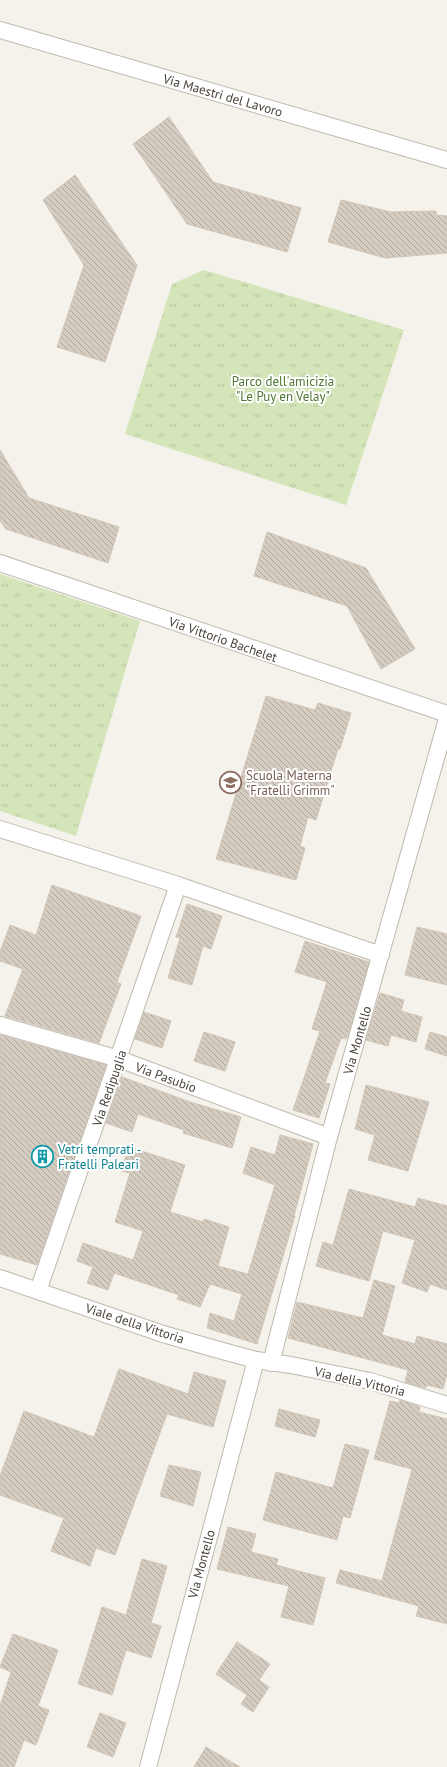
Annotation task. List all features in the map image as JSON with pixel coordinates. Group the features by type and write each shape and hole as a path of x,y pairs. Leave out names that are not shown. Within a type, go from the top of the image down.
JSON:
{"street":[{"name":"Via Maestri del Lavoro","path":"0,30 447,160"},
{"name":"Via Vittorio Bachelet","path":"0,564 447,714"},
{"name":"Via Montello","path":"148,1767 381,955 447,719"},
{"path":"0,829 178,885 381,955"},
{"name":"Via Redipuglia","path":"38,1291 178,885"},
{"name":"Via Pasubio","path":"0,1025 119,1059 329,1137"},
{"name":"Viale della Vittoria","path":"0,1278 164,1334 264,1361"},
{"name":"Via della Vittoria","path":"264,1361 370,1381 447,1405"}],"green space":[{"name":"Parco dell'amicizia \"Le Puy en Velay\"","path":"204,270 404,330 346,505 125,434 172,284"},
{"path":"0,574 140,621 76,836 0,811"}],"building":[{"path":"169,117 213,182 301,208 287,252 187,224 133,144"},
{"path":"75,175 137,265 105,362 57,347 84,265 43,200"},
{"path":"341,200 391,212 436,211 436,215 447,216 447,253 385,258 328,242"},
{"path":"0,450 29,498 119,527 108,563 6,529 0,521"},
{"path":"267,532 366,568 415,649 381,669 347,606 254,576"},
{"path":"266,696 315,710 318,703 351,713 316,820 308,817 300,846 305,848 296,880 216,859"},
{"path":"52,885 141,916 117,982 121,984 99,1043 5,1016 23,969 0,961 0,952 10,925 36,935"},
{"path":"187,904 222,916 211,949 203,946 192,985 168,978 180,938 176,937"},
{"path":"417,927 447,934 447,985 405,975"},
{"path":"305,941 369,962 348,1035 346,1039 341,1038 325,1083 330,1084 319,1118 293,1110 320,1031 312,1029 327,982 295,972"},
{"path":"380,993 404,1000 401,1011 422,1017 416,1042 391,1035 388,1046 366,1040"},
{"path":"144,1012 171,1021 162,1048 135,1039"},
{"path":"204,1032 235,1042 225,1071 194,1061"},
{"path":"430,1032 447,1037 447,1056 425,1049"},
{"name":"Vetri temprati - Fratelli Paleari","path":"0,1035 106,1065 37,1265 0,1254"},
{"path":"122,1077 190,1102 241,1117 232,1148 183,1133 184,1130 138,1114 132,1132 106,1123"},
{"path":"366,1085 429,1102 408,1171 368,1160 375,1135 355,1129"},
{"path":"280,1135 313,1144 295,1216 257,1344 207,1328 210,1313 234,1321 242,1294 210,1284 200,1307 177,1299 179,1295 114,1273 108,1290 87,1283 93,1267 77,1261 83,1243 133,1260 143,1231 115,1222 130,1173 121,1171 129,1147 185,1165 170,1212 203,1222 204,1219 229,1227 218,1266 248,1274 275,1185 243,1173 251,1147 275,1155"},
{"path":"349,1189 415,1207 418,1198 447,1206 447,1290 430,1284 427,1292 402,1283 415,1240 383,1231 369,1281 316,1266 323,1242 333,1245"},
{"path":"374,1280 395,1286 382,1335 415,1344 417,1336 447,1344 447,1374 443,1389 427,1385 426,1388 405,1382 408,1370 288,1338 297,1302 363,1318"},
{"path":"119,1369 188,1394 194,1372 226,1381 213,1427 167,1414 115,1555 96,1548 90,1566 51,1551 64,1518 0,1495 0,1476 24,1411 94,1437"},
{"path":"400,1400 420,1407 419,1412 447,1419 447,1624 416,1616 419,1606 336,1583 340,1570 382,1581 412,1469 374,1459 390,1401 399,1403"},
{"path":"279,1409 320,1420 315,1437 275,1426"},
{"path":"345,1444 369,1450 350,1518 343,1516 337,1540 263,1520 276,1472 333,1488"},
{"path":"169,1465 201,1472 193,1506 160,1496"},
{"path":"228,1527 256,1534 251,1552 278,1559 276,1565 325,1578 313,1625 281,1617 289,1586 217,1569"},
{"path":"142,1559 167,1566 151,1623 161,1626 151,1658 126,1650 112,1695 78,1684 102,1607 126,1615"},
{"path":"13,1634 58,1650 38,1706 49,1710 36,1745 24,1740 14,1767 0,1767 0,1706 11,1672 0,1667"},
{"path":"237,1642 270,1664 259,1680 269,1687 253,1712 241,1704 247,1695 216,1674"},
{"path":"100,1713 126,1723 113,1757 87,1747"},
{"path":"206,1747 240,1767 194,1767"}],"place":[{"name":"Scuola Materna \"Fratelli Grimm\"","path":"230,782"},
{"name":"Vetri temprati - Fratelli Paleari","path":"42,1156"}]}
